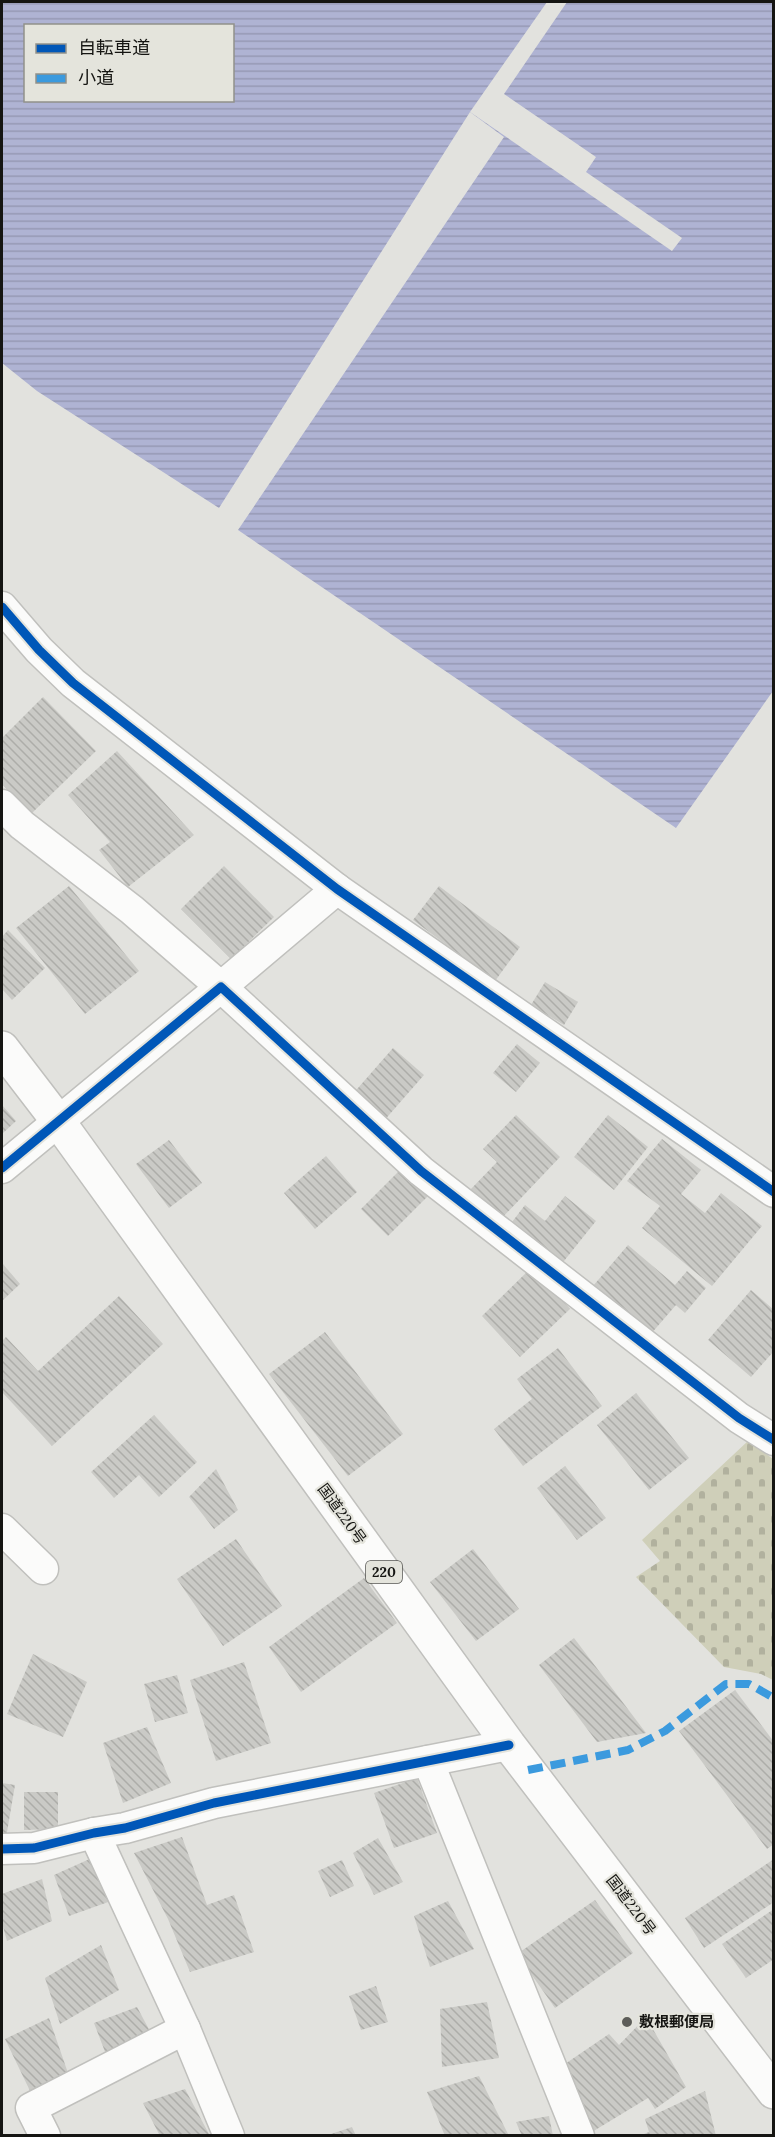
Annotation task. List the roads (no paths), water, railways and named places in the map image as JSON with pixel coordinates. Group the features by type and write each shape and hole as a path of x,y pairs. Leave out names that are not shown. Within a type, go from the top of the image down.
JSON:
{"highway":[{"name":"国道220号","path":"2,1048 58,1121 509,1745 774,2092"}],"street":[{"path":"2,607 39,650 73,682 337,889 774,1192"},
{"path":"2,805 22,825 132,910 221,987 421,1171 739,1418 774,1440"},
{"path":"2,1168 337,889"},
{"path":"2,1529 43,1569"},
{"path":"2,1849 34,1848 125,1828 214,1803 509,1745"},
{"path":"428,1761 579,2136"},
{"path":"94,1833 185,2029 229,2136"},
{"path":"45,2136 31,2108 185,2029"}],"water":[{"path":"2,2 773,2 773,691 676,828 238,530 504,137 470,112 219,508 37,391 2,363"}],"place":[{"name":"敷根郵便局","path":"627,2022"}]}
